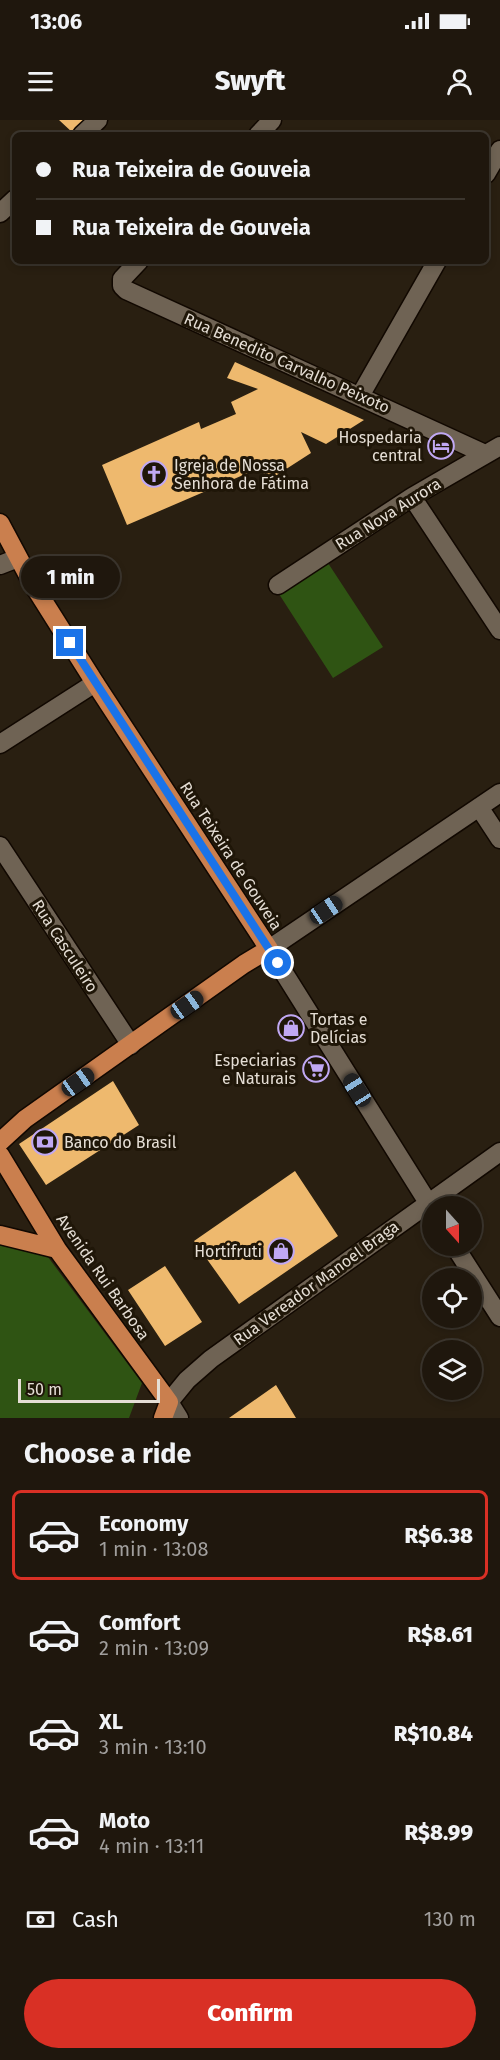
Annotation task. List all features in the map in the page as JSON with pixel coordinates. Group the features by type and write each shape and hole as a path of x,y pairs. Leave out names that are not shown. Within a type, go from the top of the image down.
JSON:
{"highway":[{"name":"Rua Teixeira de Gouveia","path":"3,534 95,683 269,949"},
{"path":"0,1142 25,1119 244,964 269,949"},
{"name":"Avenida Rui Barbosa","path":"0,1155 57,1249 170,1413"},
{"path":"0,1235 57,1249"}],"street":[{"path":"85,132 98,120"},
{"path":"261,132 272,120"},
{"path":"489,169 500,150"},
{"path":"0,213 12,202"},
{"name":"Rua Benedito Carvalho Peixoto","path":"136,264 122,279 122,286 126,290 360,396 493,450"},
{"path":"360,396 435,264"},
{"name":"Rua Nova Aurora","path":"278,585 412,497 493,450"},
{"path":"412,497 500,630"},
{"path":"0,565 18,558"},
{"path":"0,744 95,683"},
{"path":"269,949 500,793"},
{"path":"479,807 500,839"},
{"name":"Rua Casculeiro","path":"0,846 131,1045"},
{"name":"Rua Teixeira de Gouveia","path":"269,949 424,1196"},
{"name":"Rua Vereador Manoel Braga","path":"443,1196 500,1152"},
{"name":"Rua Vereador Manoel Braga","path":"170,1413 187,1380 211,1359 422,1212"},
{"path":"461,1256 500,1317"}],"green space":[{"path":"328,563 383,647 333,678 279,594"},
{"path":"0,1244 45,1253 142,1383 129,1418 0,1418"}],"building":[{"path":"59,120 86,120 74,132"},
{"path":"235,362 364,420 326,444 301,432 311,453 266,482 262,467 127,525 102,465 199,422 201,429 236,414 231,402 258,389 227,378"},
{"path":"113,1081 139,1125 46,1185 19,1144"},
{"path":"295,1171 338,1236 239,1304 194,1241"},
{"path":"165,1266 202,1322 165,1346 128,1290"},
{"path":"276,1385 296,1418 229,1418"}],"place":[{"name":"Hospedaria central","path":"441,446"},
{"name":"Igreja de Nossa Senhora de Fátima","path":"154,474"},
{"name":"Tortas e Delícias","path":"291,1028"},
{"name":"Especiarias e Naturais","path":"316,1069"},
{"name":"Banco do Brasil","path":"45,1142"},
{"name":"Hortifruti","path":"281,1251"}],"route":[{"path":"70,643 278,963"}]}
